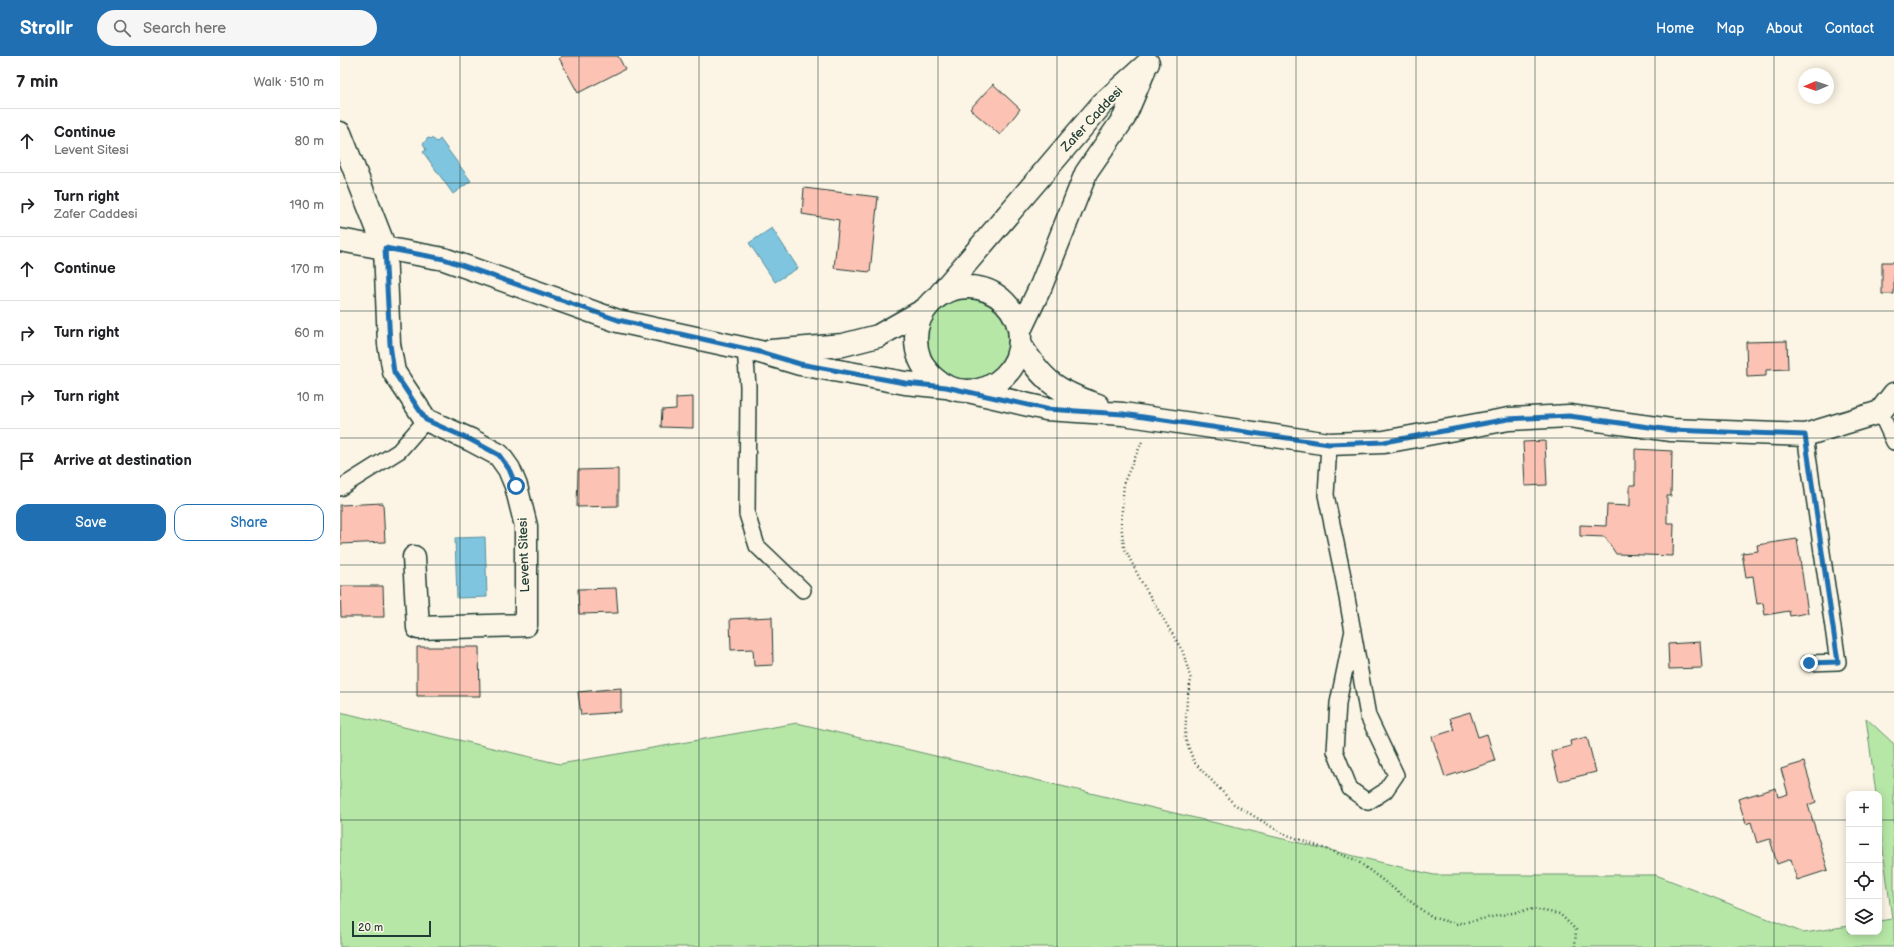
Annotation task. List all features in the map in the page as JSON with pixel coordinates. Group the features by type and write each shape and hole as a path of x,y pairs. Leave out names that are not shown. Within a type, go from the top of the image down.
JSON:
{"street":[{"name":"Zafer Caddesi","path":"753,350 843,345 878,336 924,310 940,294 1102,104 1150,60"},
{"name":"Zafer Caddesi","path":"968,391 988,387 1005,376 1017,357 1020,337 1086,172 1124,118 1150,60"},
{"path":"340,133 385,248 390,344 394,372 426,420"},
{"name":"Zafer Caddesi","path":"340,240 444,259 618,320 753,350 800,364 854,375 968,391 1046,409 1123,414"},
{"name":"Zafer Caddesi","path":"940,294 957,287 972,286 986,289 1003,300 1016,318 1020,337 1036,369 1056,387 1071,396 1123,414"},
{"name":"Zafer Caddesi","path":"924,310 919,319 916,337 917,350 927,371 946,387"},
{"path":"1123,414 1329,444 1384,442 1508,419 1569,416 1671,430 1805,435 1880,412 1894,394"},
{"name":"Levent Sitesi","path":"414,557 418,628 526,625 526,526 516,486 509,469 499,455 471,440 426,420"}],"lane":[{"path":"753,350 748,386 748,514 756,546 803,590"},
{"path":"1880,412 1894,442"},
{"path":"340,488 398,451 426,420"},
{"path":"1805,435 1838,662 1809,663"},
{"path":"1329,444 1326,495 1353,630 1368,716 1396,775 1385,791 1368,802 1350,790 1335,751 1338,703 1353,630"}],"path":[{"path":"1152,418 1124,482 1121,524 1124,547 1141,582 1183,652 1191,680 1187,699 1185,738 1194,762 1234,804 1282,833 1356,860 1431,917 1456,924 1533,909 1560,914 1576,930 1575,947"}],"green space":[{"path":"967,299 983,303 996,311 1004,324 1008,340 1004,356 996,369 983,377 967,381 951,377 938,369 930,356 926,340 930,324 938,311 951,303"},
{"path":"340,712 560,764 797,723 1434,875 1656,875 1804,933 1846,926 1846,935 1882,935 1882,921 1892,919 1882,842 1882,791 1876,791 1866,718 1894,744 1894,947 340,947"}],"water":[{"path":"428,138 437,142 440,139 471,181 453,194 423,152 426,150 423,144"},
{"path":"772,228 798,268 775,282 749,243"},
{"path":"485,537 487,597 457,598 455,538"}],"building":[{"path":"562,56 618,56 625,69 578,93 559,58"},
{"path":"993,84 1020,109 1000,135 970,109"},
{"path":"804,188 878,197 870,272 834,268 839,220 802,214"},
{"path":"1882,262 1894,262 1894,294 1882,294"},
{"path":"1787,341 1788,369 1766,370 1766,376 1747,377 1746,342"},
{"path":"693,397 693,428 661,427 662,410 676,409 676,398"},
{"path":"1545,441 1547,485 1525,486 1523,442"},
{"path":"1635,449 1672,451 1671,496 1667,496 1667,523 1674,523 1673,556 1616,554 1605,537 1580,536 1580,525 1606,526 1607,505 1630,506 1630,485 1635,485"},
{"path":"618,469 618,506 577,507 578,470"},
{"path":"383,503 385,542 340,544 340,505"},
{"path":"1797,539 1808,613 1790,616 1789,611 1765,615 1763,603 1757,604 1753,576 1746,577 1742,553 1758,551 1757,545"},
{"path":"340,586 383,586 384,617 341,617"},
{"path":"616,588 618,613 579,614 578,589"},
{"path":"772,617 773,665 754,666 753,649 731,650 730,619"},
{"path":"1700,642 1702,668 1669,669 1668,644"},
{"path":"417,647 479,647 480,696 417,696"},
{"path":"621,688 621,712 581,715 578,692"},
{"path":"1470,712 1478,737 1487,734 1495,761 1445,777 1432,737 1454,730 1450,718"},
{"path":"1587,737 1596,772 1559,781 1551,751 1571,746 1570,741"},
{"path":"1804,762 1816,802 1808,805 1828,870 1797,880 1791,859 1777,864 1770,839 1757,843 1751,822 1746,824 1738,799 1776,788 1778,797 1788,794 1781,769"}],"route":[{"path":"516,486 509,469 499,455 471,440 426,420 394,372 390,344 385,248 444,259 618,320 760,352 800,364 854,375 905,383 946,387 1046,409 1123,414 1329,444 1384,442 1508,419 1569,416 1671,430 1805,435 1838,662 1809,663"}]}
